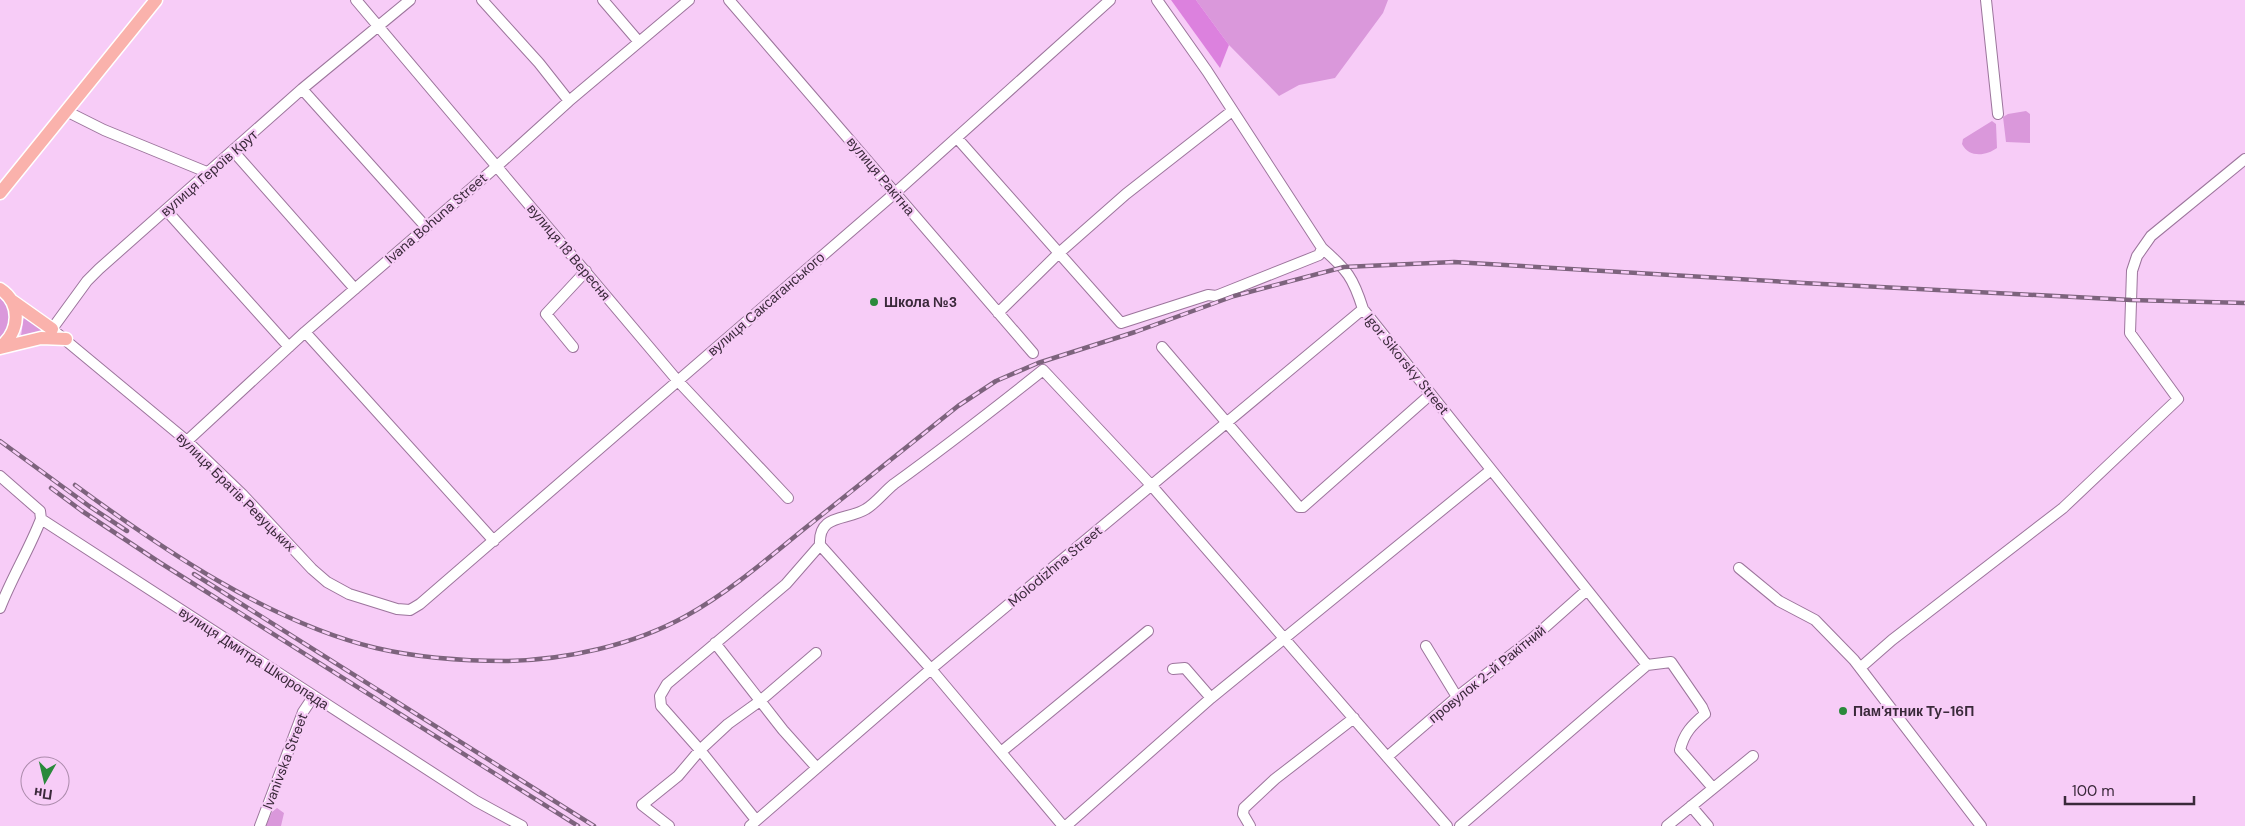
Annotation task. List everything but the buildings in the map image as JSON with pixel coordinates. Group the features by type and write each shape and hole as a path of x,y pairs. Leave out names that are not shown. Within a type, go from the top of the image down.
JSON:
{"main road":[{"path":"0,193 156,0"},
{"path":"0,289 52,329"},
{"path":"0,348 13,333 16,322 16,310 11,299"},
{"path":"0,348 41,338 66,339"}],"street":[{"name":"вулиця 18 Вересня","path":"356,0 377,28 677,380 788,498"},
{"name":"вулиця Героїв Крут","path":"52,329 87,281 234,152 302,89 410,0"},
{"path":"482,0 539,62 569,101"},
{"path":"603,0 639,42"},
{"name":"Ivana Bohuna Street","path":"187,441 305,332 496,167 569,101 689,0"},
{"name":"вулиця Ракітна","path":"729,0 1033,353"},
{"name":"вулиця Саксаганського","path":"420,604 895,193 1110,0"},
{"name":"Igor Sikorsky Street","path":"1157,0 1207,71 1322,248 1344,267 1356,288 1362,309 1647,665"},
{"path":"1986,0 1998,114"},
{"path":"302,89 426,227"},
{"path":"66,111 104,130 209,174"},
{"path":"998,313 1059,253 1126,194 1232,111"},
{"path":"957,138 1121,323 1208,295 1216,296 1319,255 1322,248"},
{"path":"234,152 355,289"},
{"path":"1860,668 1892,640 2063,508 2178,399 2130,333 2132,271 2137,256 2151,236 2245,160"},
{"path":"166,210 289,347"},
{"path":"573,347 546,314 586,271"},
{"name":"Molodizhna Street","path":"753,823 931,670 1362,309"},
{"name":"вулиця Братів Ревуцьких","path":"52,329 187,441 242,494 312,569 327,582 349,594 397,610 410,610 420,604"},
{"path":"305,332 494,541"},
{"path":"1162,346 1300,507 1303,507 1431,394"},
{"path":"1447,826 1354,718 1285,639 1151,485 1043,370 969,429 883,492 865,510 842,516 824,526 819,535 820,545 931,670 1065,826 1212,698 1285,639 1491,470"},
{"name":"вулиця Дмитра Шкоропада","path":"0,476 40,511 41,520 476,801 522,826"},
{"path":"0,608 11,580 41,520"},
{"path":"753,823 700,750 661,706 660,696 667,684 786,584 820,545"},
{"path":"1739,568 1779,601 1815,620 1860,668 1981,826"},
{"name":"провулок 2-й Ракітний","path":"1387,757 1587,590"},
{"path":"1001,752 1148,631"},
{"path":"715,643 760,701 817,768"},
{"path":"1426,646 1457,697"},
{"path":"669,826 642,805 678,776 700,750 728,724 760,701 816,653"},
{"path":"1460,826 1647,665 1670,662 1702,707 1704,714 1691,726 1683,739 1680,750 1713,788"},
{"path":"1173,669 1185,664 1212,698"},
{"name":"Ivanivska Street","path":"260,826 303,712 313,697"},
{"path":"1250,826 1243,814 1244,808 1275,779 1354,718"},
{"path":"1666,826 1753,756"},
{"path":"1691,806 1708,826"}],"shaded area":[{"path":"1171,0 1196,0 1229,45 1220,68"},
{"path":"1196,0 1388,0 1383,13 1335,78 1299,85 1279,96 1229,45"},
{"path":"2026,111 2030,114 2030,143 2006,142 2003,117 2008,114"},
{"path":"1992,121 1996,124 1997,148 1983,154 1973,154 1965,149 1962,144 1963,139"},
{"path":"0,297 7,308 9,318 0,340"},
{"path":"24,316 43,330 43,332 24,337 21,336"},
{"path":"277,808 284,813 281,826 266,826 272,812"}],"railway":[{"path":"75,485 180,558 218,581 296,621 376,648 424,657 506,661 529,660 576,654 622,643 666,626 702,607 747,575 958,406 996,381 1038,363 1135,332 1234,296 1344,267 1454,262 1803,283 2131,300 2245,303"},
{"path":"0,441 89,506 127,531"},
{"path":"51,488 159,562 578,826"},
{"path":"194,574 594,826"}],"place":[{"name":"Школа №3","path":"874,302"},
{"name":"Пам'ятник Ту-16П","path":"1843,711"}]}
